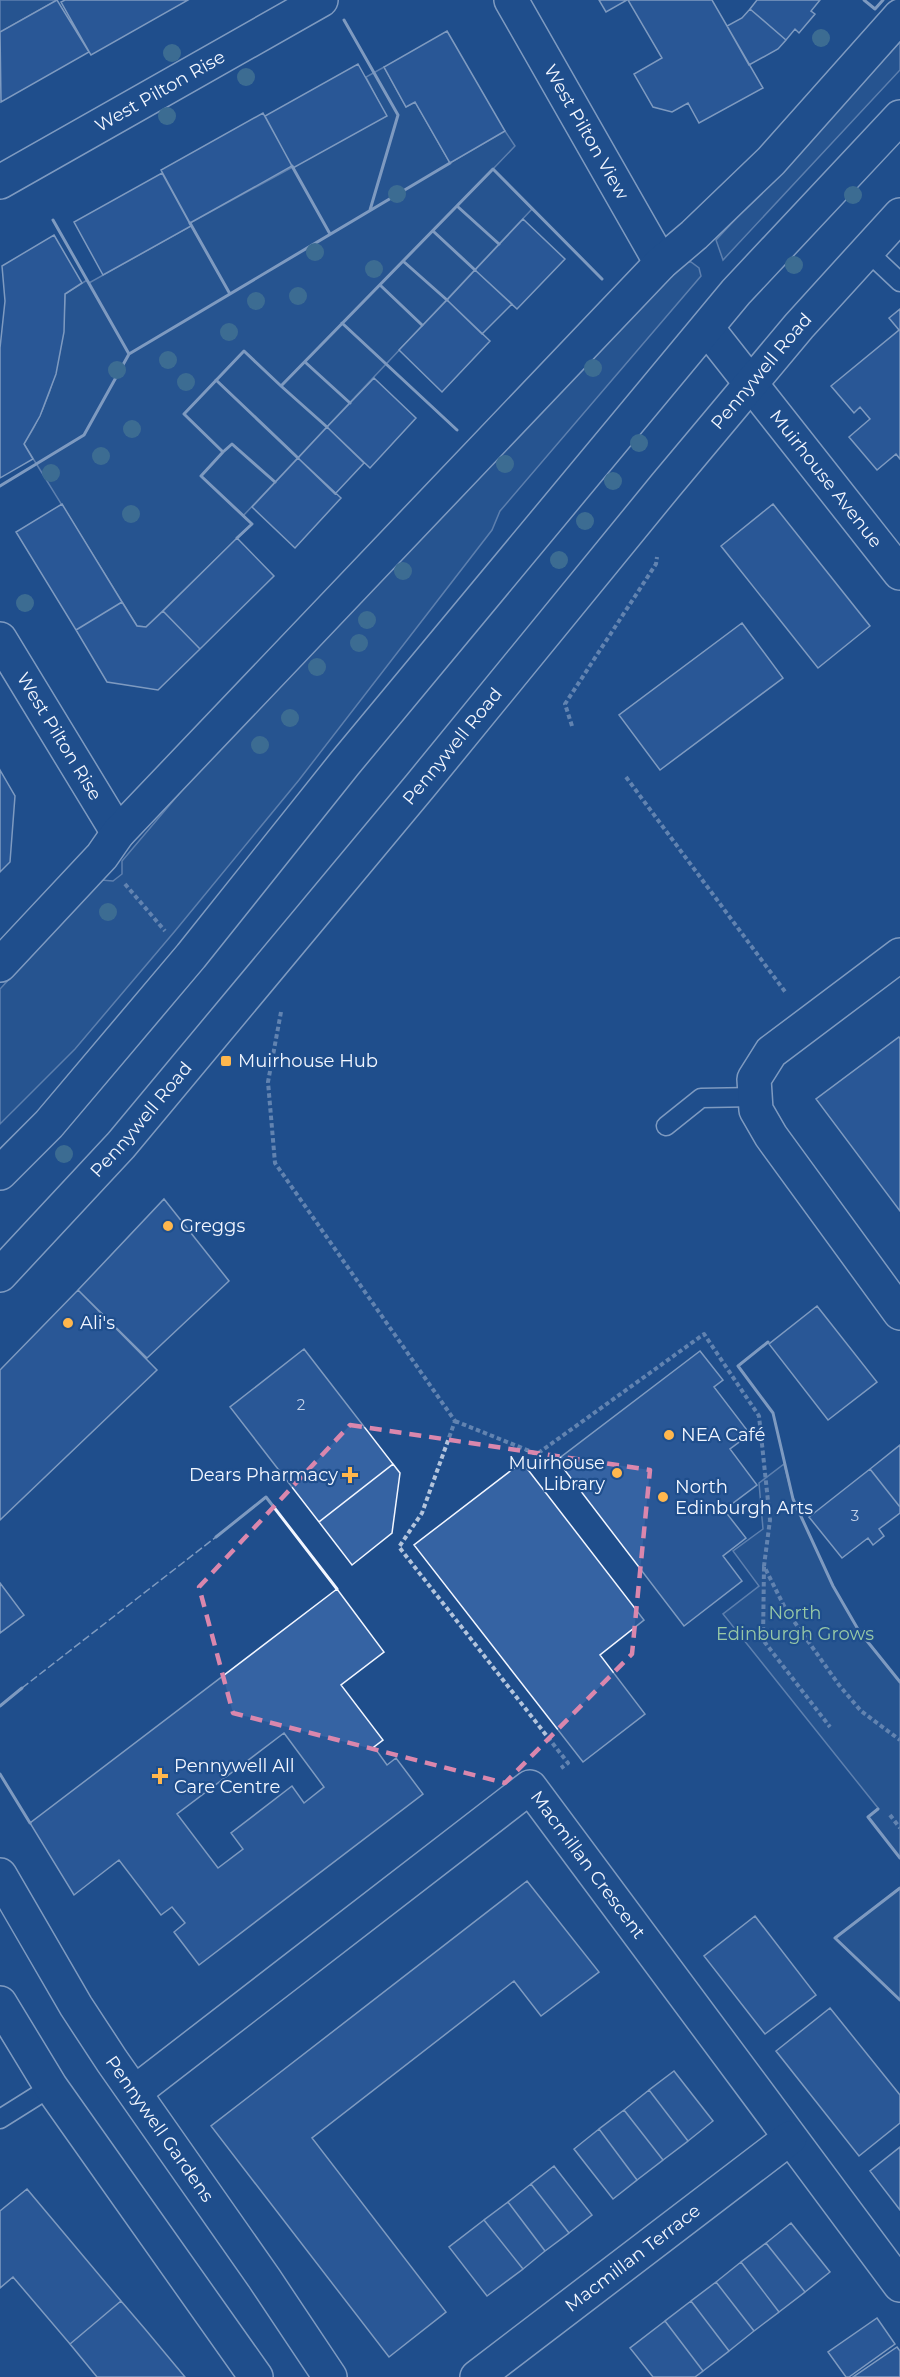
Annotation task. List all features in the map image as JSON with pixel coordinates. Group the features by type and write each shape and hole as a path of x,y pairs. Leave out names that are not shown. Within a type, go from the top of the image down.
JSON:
{"street":[{"name":"West Pilton Rise","path":"0,182 321,0"},
{"name":"West Pilton View","path":"511,0 661,263"},
{"path":"0,965 102,856 118,833 661,263 694,235 771,161 900,16"},
{"path":"0,1173 49,1124 191,956 345,763 736,292 900,117"},
{"name":"Pennywell Road","path":"0,1275 121,1145 799,326 900,215"},
{"name":"Muirhouse Avenue","path":"707,328 900,573"},
{"name":"West Pilton Rise","path":"0,639 118,833"},
{"path":"900,955 771,1052 754,1079 756,1110 771,1136 900,1313"},
{"name":"Macmillan Crescent","path":"135,2092 530,1787 900,2285"},
{"name":"Pennywell Gardens","path":"0,1875 76,2006 112,2061 330,2377"},
{"path":"0,2003 51,2086 256,2377"},
{"name":"Macmillan Terrace","path":"477,2377 790,2138"}],"lane":[{"path":"867,251 900,282"},
{"path":"666,1126 701,1098 755,1096"},
{"path":"0,2119 51,2086"}],"path":[{"path":"572,726 565,704 656,564 657,553"},
{"path":"626,777 809,1024"},
{"path":"283,1005 268,1082 275,1163 455,1422 537,1454 705,1334 759,1416 770,1520 764,1566 763,1640 830,1727"},
{"path":"455,1422 422,1513 399,1547 568,1763 530,1787"},
{"path":"764,1566 786,1610 861,1711 900,1740"},
{"path":"890,1815 900,1828"}],"highlighted area":[{"path":"350,1425 650,1470 632,1654 505,1783 233,1713 199,1587"}],"green space":[{"path":"0,0 57,0 0,32"},
{"path":"900,42 900,70 723,260 716,240"},
{"path":"384,67 406,107 415,102 450,163 505,131 515,146 493,169 532,209 243,516 252,524 146,627 137,626 24,444 50,391 62,334 65,294 87,280 89,283 191,226 190,223 386,116 366,77"},
{"path":"682,261 691,262 699,268 701,276 500,511 492,530 299,780 175,931 75,1049 0,1124 0,989 101,880 113,881 122,874 122,861 246,715"},
{"name":"North Edinburgh Grows","path":"784,1464 793,1499 833,1586 859,1631 900,1682 900,1858 868,1817 878,1808 723,1614 759,1586 733,1551 763,1529 759,1483"},
{"path":"900,1888 900,2000 835,1938"}],"building":[{"path":"57,0 89,52 1,102 0,32"},
{"path":"65,0 188,0 91,55 61,2"},
{"path":"599,0 627,0 606,12"},
{"path":"628,0 712,0 763,88 699,123 688,103 672,112 653,107 634,74 662,58"},
{"path":"757,0 820,0 811,11 815,14 799,33 795,29 786,40 750,9"},
{"path":"750,9 786,40 778,49 749,65 727,26 742,18"},
{"path":"447,31 505,131 450,163 415,102 406,107 384,67"},
{"path":"358,64 387,116 293,168 265,116"},
{"path":"263,113 292,166 190,223 161,170"},
{"path":"162,173 191,226 103,275 74,222"},
{"path":"523,219 565,259 517,309 475,270"},
{"path":"54,235 82,283 65,294 64,332 56,374 40,416 24,444 33,459 0,478 0,348 5,301 2,266"},
{"path":"475,270 512,304 482,334 447,300"},
{"path":"447,300 490,341 442,392 399,350"},
{"path":"900,309 900,459 896,454 877,470 849,437 870,419 860,407 854,413 831,386 899,330 889,318"},
{"path":"374,378 416,418 370,468 327,427"},
{"path":"327,427 364,463 335,494 298,458"},
{"path":"298,458 341,498 295,548 252,507"},
{"path":"62,504 122,602 76,630 16,532"},
{"path":"773,504 870,626 818,668 721,546"},
{"path":"237,538 274,576 200,649 163,611"},
{"path":"122,602 137,626 146,627 163,611 200,649 158,690 107,682 76,630"},
{"path":"742,623 783,678 660,770 619,715"},
{"path":"0,770 15,796 10,862 0,872"},
{"path":"899,1037 900,1039 900,1211 816,1099"},
{"path":"164,1199 229,1281 147,1358 78,1290"},
{"path":"78,1290 157,1370 0,1520 0,1370"},
{"path":"817,1306 877,1382 828,1420 769,1344"},
{"path":"304,1349 393,1464 319,1522 230,1407"},
{"name":"North Edinburgh Arts","path":"700,1351 723,1380 714,1387 750,1434 730,1449 757,1485 724,1510 746,1538 723,1556 742,1581 684,1626 557,1460"},
{"path":"900,1445 900,1507 870,1469"},
{"path":"522,1462 644,1620 600,1655 645,1714 583,1762 414,1545"},
{"path":"393,1464 400,1473 392,1533 352,1565 319,1522"},
{"path":"870,1469 900,1507 900,1513 879,1529 884,1536 873,1545 868,1538 842,1558 809,1517"},
{"path":"0,1583 24,1615 0,1633"},
{"name":"Pennywell All Care Centre","path":"337,1589 384,1652 341,1685 383,1740 374,1747 387,1765 396,1758 423,1794 199,1965 174,1932 185,1923 172,1907 161,1915 119,1860 74,1895 30,1823","holes":["284,1733 324,1787 304,1803 292,1786 231,1833 243,1849 218,1868 177,1814"]},
{"path":"527,1881 599,1972 541,2016 514,1981 312,2138 446,2312 389,2357 211,2126"},
{"path":"755,1916 816,1995 765,2034 704,1956"},
{"path":"830,2008 900,2095 900,2123 859,2156 776,2051"},
{"path":"674,2071 713,2121 688,2141 649,2090"},
{"path":"649,2090 688,2141 663,2160 624,2110"},
{"path":"624,2110 663,2160 637,2180 599,2129"},
{"path":"599,2129 637,2180 613,2199 574,2149"},
{"path":"900,2147 900,2210 870,2171"},
{"path":"554,2166 592,2215 569,2233 531,2184"},
{"path":"531,2184 569,2233 545,2251 508,2202"},
{"path":"27,2189 121,2301 70,2344 13,2277 0,2288 0,2211"},
{"path":"508,2202 545,2251 523,2269 484,2220"},
{"path":"484,2220 523,2269 487,2296 449,2247"},
{"path":"791,2223 830,2272 805,2292 766,2243"},
{"path":"766,2243 805,2292 779,2312 741,2262"},
{"path":"741,2262 779,2312 754,2331 716,2282"},
{"path":"716,2282 754,2331 729,2351 691,2301"},
{"path":"121,2301 185,2377 97,2377 70,2344"},
{"path":"691,2301 729,2351 703,2371 665,2321"},
{"path":"877,2318 895,2344 846,2377 828,2352"},
{"path":"665,2321 703,2371 695,2377 653,2377 630,2348"},
{"path":"897,2347 900,2351 900,2377 853,2377"}],"fence":[{"path":"22,1688 216,1537"}],"wall":[{"path":"864,0 875,9 883,0"},
{"path":"344,20 398,115 370,210"},
{"path":"0,486 84,435 129,354 450,163"},
{"path":"292,166 330,234"},
{"path":"237,538 252,524 201,476 223,452 184,414 244,351 281,386 493,169 602,279"},
{"path":"457,206 499,244"},
{"path":"53,220 129,354"},
{"path":"190,223 230,294"},
{"path":"433,231 475,270"},
{"path":"403,261 447,300"},
{"path":"380,285 422,325"},
{"path":"342,323 457,430"},
{"path":"305,362 350,403"},
{"path":"216,380 298,458"},
{"path":"281,386 327,427"},
{"path":"223,452 232,444 275,482"},
{"path":"768,1342 738,1366 773,1413 793,1499 833,1586 859,1631 900,1682"},
{"path":"216,1537 266,1497 337,1589"},
{"path":"0,1706 22,1688"},
{"path":"0,1774 30,1823"},
{"path":"878,1809 868,1817 900,1858"},
{"path":"900,1888 835,1938 900,2000"}],"place":[{"name":"Muirhouse Hub","path":"226,1061"},
{"name":"Greggs","path":"168,1226"},
{"name":"Ali's","path":"68,1323"},
{"name":"NEA Café","path":"669,1435"},
{"name":"Muirhouse Library","path":"617,1473"},
{"name":"Dears Pharmacy","path":"350,1475"},
{"name":"North Edinburgh Arts","path":"663,1497"},
{"name":"Pennywell All Care Centre","path":"160,1776"}]}
